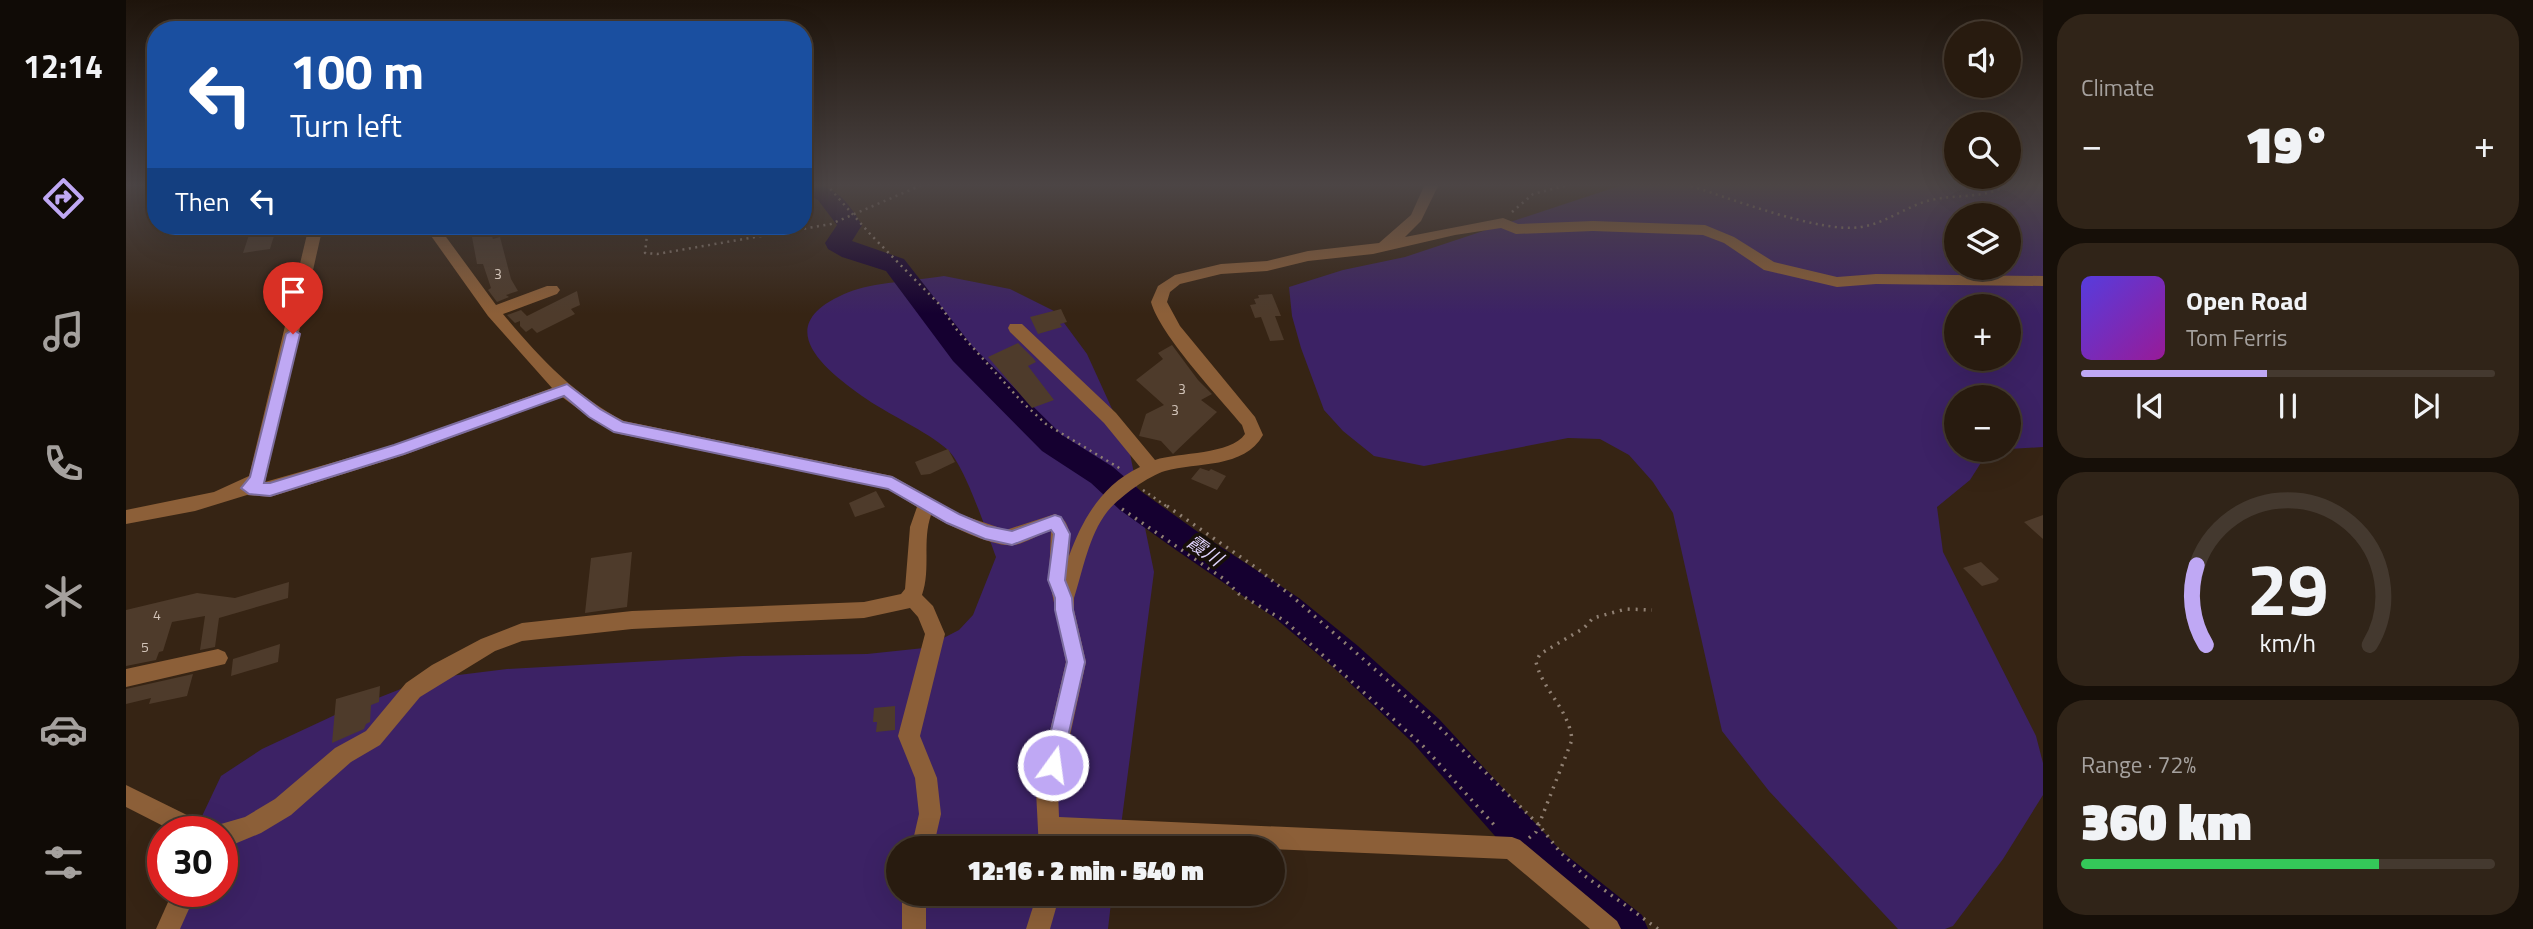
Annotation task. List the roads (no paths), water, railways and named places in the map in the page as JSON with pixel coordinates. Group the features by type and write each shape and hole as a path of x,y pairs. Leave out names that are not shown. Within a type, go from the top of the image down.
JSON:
{"street":[{"path":"1373,249 1408,227"},
{"path":"1050,836 1046,810 1047,791 1076,662 1064,610 1064,598 1088,526 1110,498 1151,468 1229,453 1247,445 1254,435 1249,422 1174,330 1161,309 1160,296 1168,284 1182,277 1221,269 1268,265 1308,256 1373,249 1473,227"},
{"path":"1512,227 1558,227"},
{"path":"1631,227 1704,230 1729,240 1769,266 1837,282 1876,279 2043,281"},
{"path":"249,488 257,480 264,454 314,235"},
{"path":"437,235 527,355 600,417 620,428 892,483 963,523 1006,538 1017,537 1055,522 1062,534 1056,580 1064,598"},
{"path":"493,312 552,290"},
{"path":"1016,328 1110,418 1151,468"},
{"path":"126,517 225,496 249,488 270,490 398,450 567,389"},
{"path":"238,831 282,807 343,755 373,738 413,690 488,645 522,632 632,620 863,610 891,606 912,597 915,591 919,518 929,505"},
{"path":"912,597 926,612 935,634 909,736 926,778 930,814 925,836"},
{"path":"126,678 218,658"},
{"path":"126,796 166,816"},
{"path":"1285,843 1512,848 1609,929"},
{"path":"914,906 914,929"},
{"path":"1038,929 1045,906"},
{"path":"168,929 178,907"}],"waterway":[{"name":"霞川","path":"848,227 837,243 851,251 895,265 963,354 1052,443 1102,475 1131,501 1187,541 1287,608 1346,657 1426,731 1546,864 1628,929"}]}
